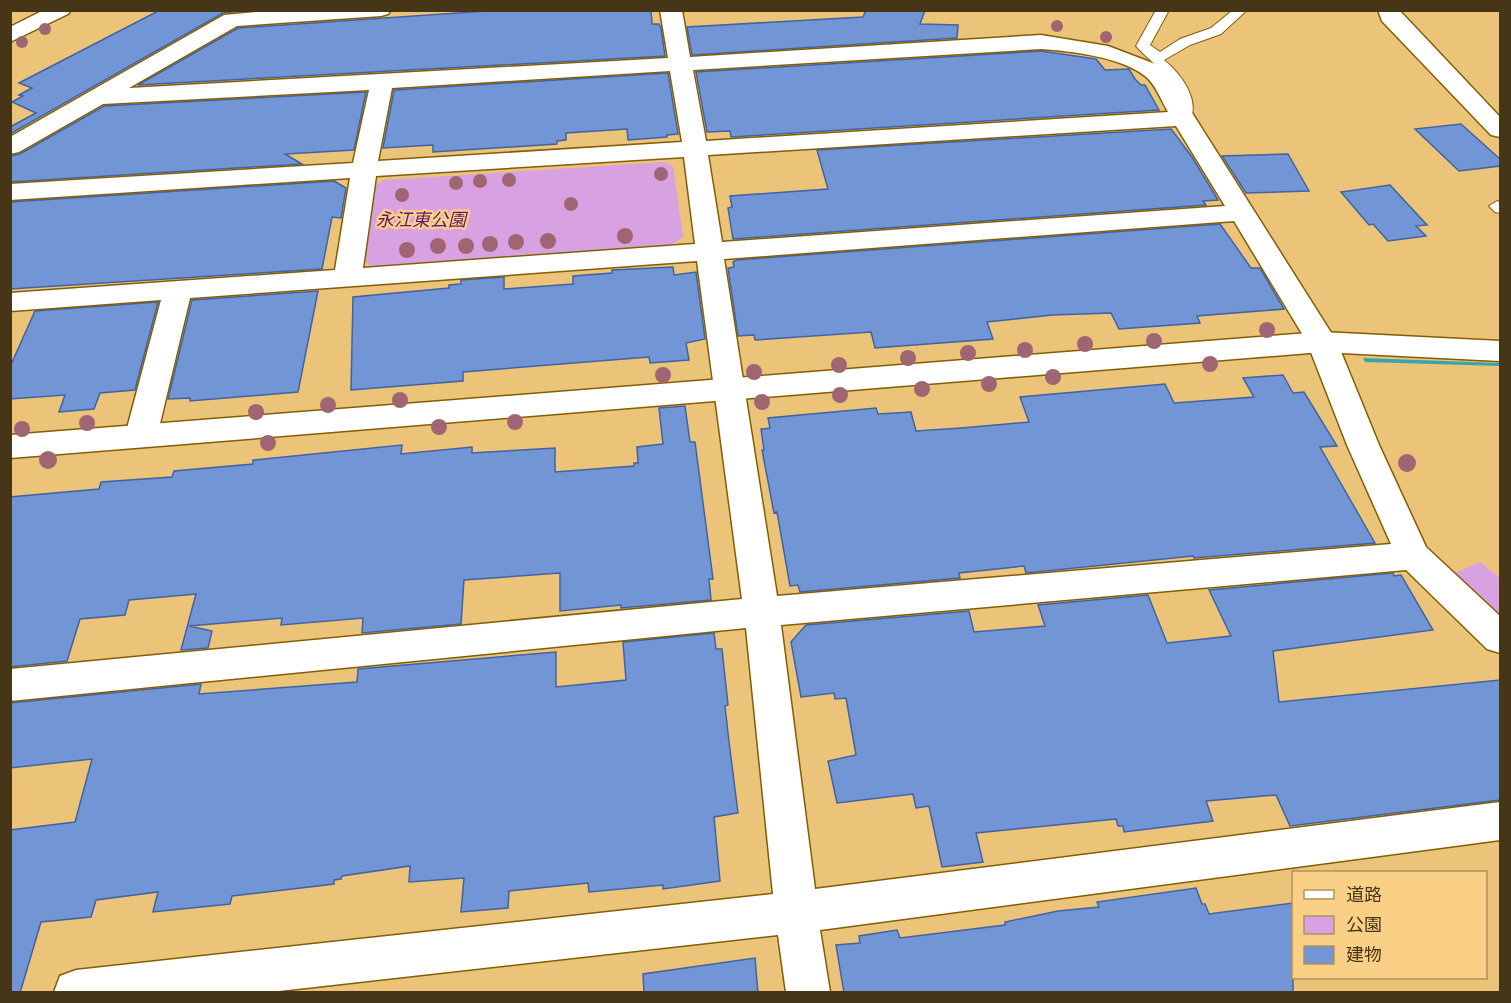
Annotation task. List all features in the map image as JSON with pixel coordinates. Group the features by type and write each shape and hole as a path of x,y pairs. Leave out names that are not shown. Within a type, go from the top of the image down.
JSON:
{"street":[{"path":"10,36 61,10"},
{"path":"10,147 232,20 381,10"},
{"path":"671,10 730,388 762,612 796,912 808,993"},
{"path":"1388,10 1390,16 1500,130"},
{"path":"97,97 1041,42 1078,45 1124,56 1155,72 1185,118 1240,213 1322,342 1363,445 1413,556 1500,638"},
{"path":"348,277 364,170 381,82"},
{"path":"10,192 1185,118"},
{"path":"10,302 1240,213"},
{"path":"141,436 178,289"},
{"path":"10,447 1322,342 1500,351"},
{"path":"10,685 762,612 1413,556"},
{"path":"76,993 796,912 1500,821"}],"lane":[{"path":"1159,58 1143,46 1163,10"},
{"path":"1185,118 1186,98 1170,72 1156,60 1185,42 1216,31 1241,10"}],"green space":[{"name":"永江東公園","path":"665,162 673,166 683,237 673,244 372,266 363,261 376,185 384,180"},
{"path":"1480,562 1500,578 1500,621 1450,575"}],"water":[{"path":"1363,358 1500,363 1500,366 1365,362"}],"building":[{"path":"160,10 248,10 223,13 10,134 10,127 36,113 12,102 32,88 19,83"},
{"path":"501,10 651,10 652,24 659,24 661,28 665,56 138,85 238,28"},
{"path":"866,10 925,10 920,24 958,25 957,38 692,55 687,27 863,17"},
{"path":"1041,51 1096,59 1105,70 1129,69 1141,85 1145,85 1159,110 731,137 730,131 707,132 696,72"},
{"path":"668,73 678,134 667,135 667,137 628,140 627,129 566,133 566,140 557,141 557,144 433,152 433,145 383,148 394,90"},
{"path":"366,92 354,150 285,154 302,164 10,182 10,156 20,154 104,106"},
{"path":"1461,124 1500,159 1500,166 1459,171 1415,129"},
{"path":"1171,129 1192,157 1218,200 1203,201 1206,205 733,239 728,208 732,207 730,196 828,189 817,150"},
{"path":"1288,154 1309,191 1246,193 1222,156"},
{"path":"334,181 346,188 341,218 332,217 322,269 10,289 10,202"},
{"path":"1390,185 1427,225 1416,226 1426,236 1388,241 1373,224 1369,225 1341,192"},
{"path":"1220,224 1251,268 1260,268 1284,309 1197,316 1200,323 1119,329 1111,313 1052,315 987,322 993,339 875,348 871,332 755,340 754,335 738,336 728,268 734,267 733,262 736,260"},
{"path":"673,267 674,275 696,272 705,339 686,343 689,360 650,363 649,357 463,372 463,381 351,390 353,297 449,288 449,285 461,284 461,280 504,277 504,289 573,284 573,276 612,273 612,270"},
{"path":"318,291 298,392 190,401 190,398 168,399 192,300"},
{"path":"158,302 135,390 100,393 94,409 59,412 65,395 10,399 10,367 35,311"},
{"path":"1283,375 1293,393 1304,392 1337,446 1320,447 1375,543 1194,558 1193,556 1026,573 1024,566 959,573 960,578 800,592 798,585 790,586 777,512 774,513 762,450 764,450 761,429 770,428 768,418 876,408 878,414 911,412 916,431 961,428 1029,422 1020,397 1165,384 1174,403 1254,397 1243,378"},
{"path":"685,406 690,442 695,442 713,579 709,579 711,600 560,611 560,573 464,580 461,624 362,633 363,618 281,625 282,618 189,626 212,631 208,648 181,650 196,594 129,600 125,615 80,619 67,661 10,667 10,497 99,489 101,482 172,477 174,471 253,464 253,460 402,445 401,454 472,447 472,453 555,448 555,472 634,466 634,463 638,463 637,447 663,444 659,408"},
{"path":"1393,573 1394,576 1401,575 1433,630 1273,651 1279,702 1500,680 1500,800 1290,826 1276,795 1206,801 1213,821 1124,832 1123,826 1118,826 1116,819 976,833 983,862 942,867 929,806 916,808 913,794 837,803 828,761 856,755 846,698 835,699 834,693 801,697 791,642 806,625 969,611 974,632 1045,626 1038,605 1148,595 1167,643 1231,636 1209,590"},
{"path":"714,633 716,649 722,649 728,705 725,706 738,813 714,817 720,881 663,889 663,885 589,892 588,883 509,891 508,908 461,912 464,878 409,882 410,866 342,876 341,879 334,880 334,884 232,896 230,904 153,912 158,892 96,900 91,917 41,922 20,993 10,993 10,830 75,822 92,759 10,768 10,703 201,684 199,694 357,682 358,669 556,652 556,687 626,680 623,642"},
{"path":"1196,888 1209,914 1292,903 1293,993 844,993 836,945 860,943 859,936 897,930 900,938 1005,925 1005,922 1058,911 1099,907 1097,902"},
{"path":"755,958 758,993 644,993 643,974"}]}
